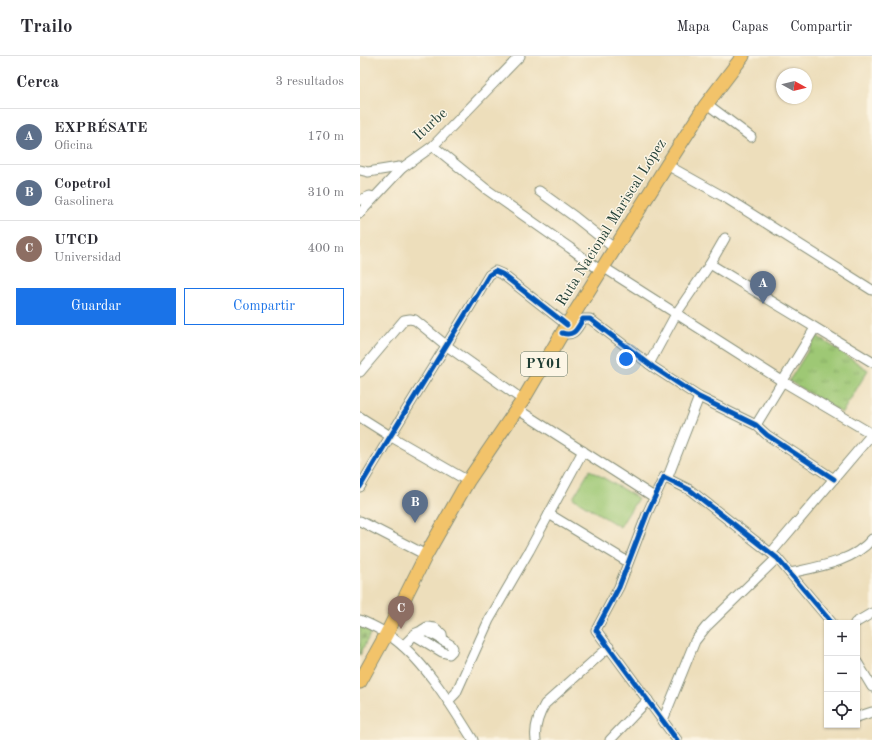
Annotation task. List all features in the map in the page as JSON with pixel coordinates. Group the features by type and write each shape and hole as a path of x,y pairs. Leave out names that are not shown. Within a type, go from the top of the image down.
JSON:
{"highway":[{"name":"Ruta Nacional Mariscal López","path":"360,682 387,633 426,555 468,481 520,405 614,248 666,165 707,104 743,56"}],"street":[{"name":"Iturbe","path":"360,213 402,168 433,146 520,56"},
{"path":"707,104 751,137"},
{"path":"433,146 486,189 602,269 782,381 872,434 834,479 774,555 706,627 695,641 663,720"},
{"path":"666,165 726,198 872,290"},
{"path":"360,170 368,172 399,167 402,168"},
{"path":"539,192 575,217 614,248"},
{"path":"360,200 370,196 374,197"},
{"path":"649,364 676,314 710,264 725,238"},
{"path":"710,264 872,362"},
{"path":"360,487 489,275 494,271 502,274 565,329 568,335 573,334 583,319 590,319 649,364 699,397 756,424 767,435 834,479"},
{"path":"360,372 404,320 415,320 520,405 583,452 654,497"},
{"path":"756,424 815,328"},
{"path":"667,479 699,397"},
{"path":"360,416 390,436 468,481"},
{"path":"448,701 456,693 489,620 583,452"},
{"path":"678,740 596,630 619,587 654,497 664,477 690,490 774,555 829,620"},
{"path":"549,514 628,562"},
{"path":"360,521 426,555"},
{"path":"790,573 836,563 866,546 872,539"},
{"path":"860,620 872,613"},
{"path":"360,620 387,633 413,656 448,701 473,740"},
{"path":"403,646 418,633 427,627 437,629 442,634 443,641 452,647 453,650 450,654 446,654 418,633"},
{"path":"536,740 535,733 538,716 545,704 609,647"},
{"path":"860,667 872,687"},
{"path":"610,740 648,700"},
{"path":"860,716 872,712"}],"green space":[{"path":"817,336 868,370 842,413 789,381"},
{"path":"590,470 638,498 620,527 573,498"},
{"path":"360,623 372,630 360,655"}],"cycle path":[{"path":"360,487 489,275 495,271 502,274 567,325"},
{"path":"562,333 573,333 583,319 590,319 653,367 699,397 756,425 767,435 834,479"},
{"path":"677,740 596,630 619,587 647,514 664,477 690,490 777,558 829,620"}],"place":[{"name":"EXPRÉSATE","path":"763,304"},
{"name":"Copetrol","path":"415,523"},
{"name":"UTCD","path":"401,629"}]}
